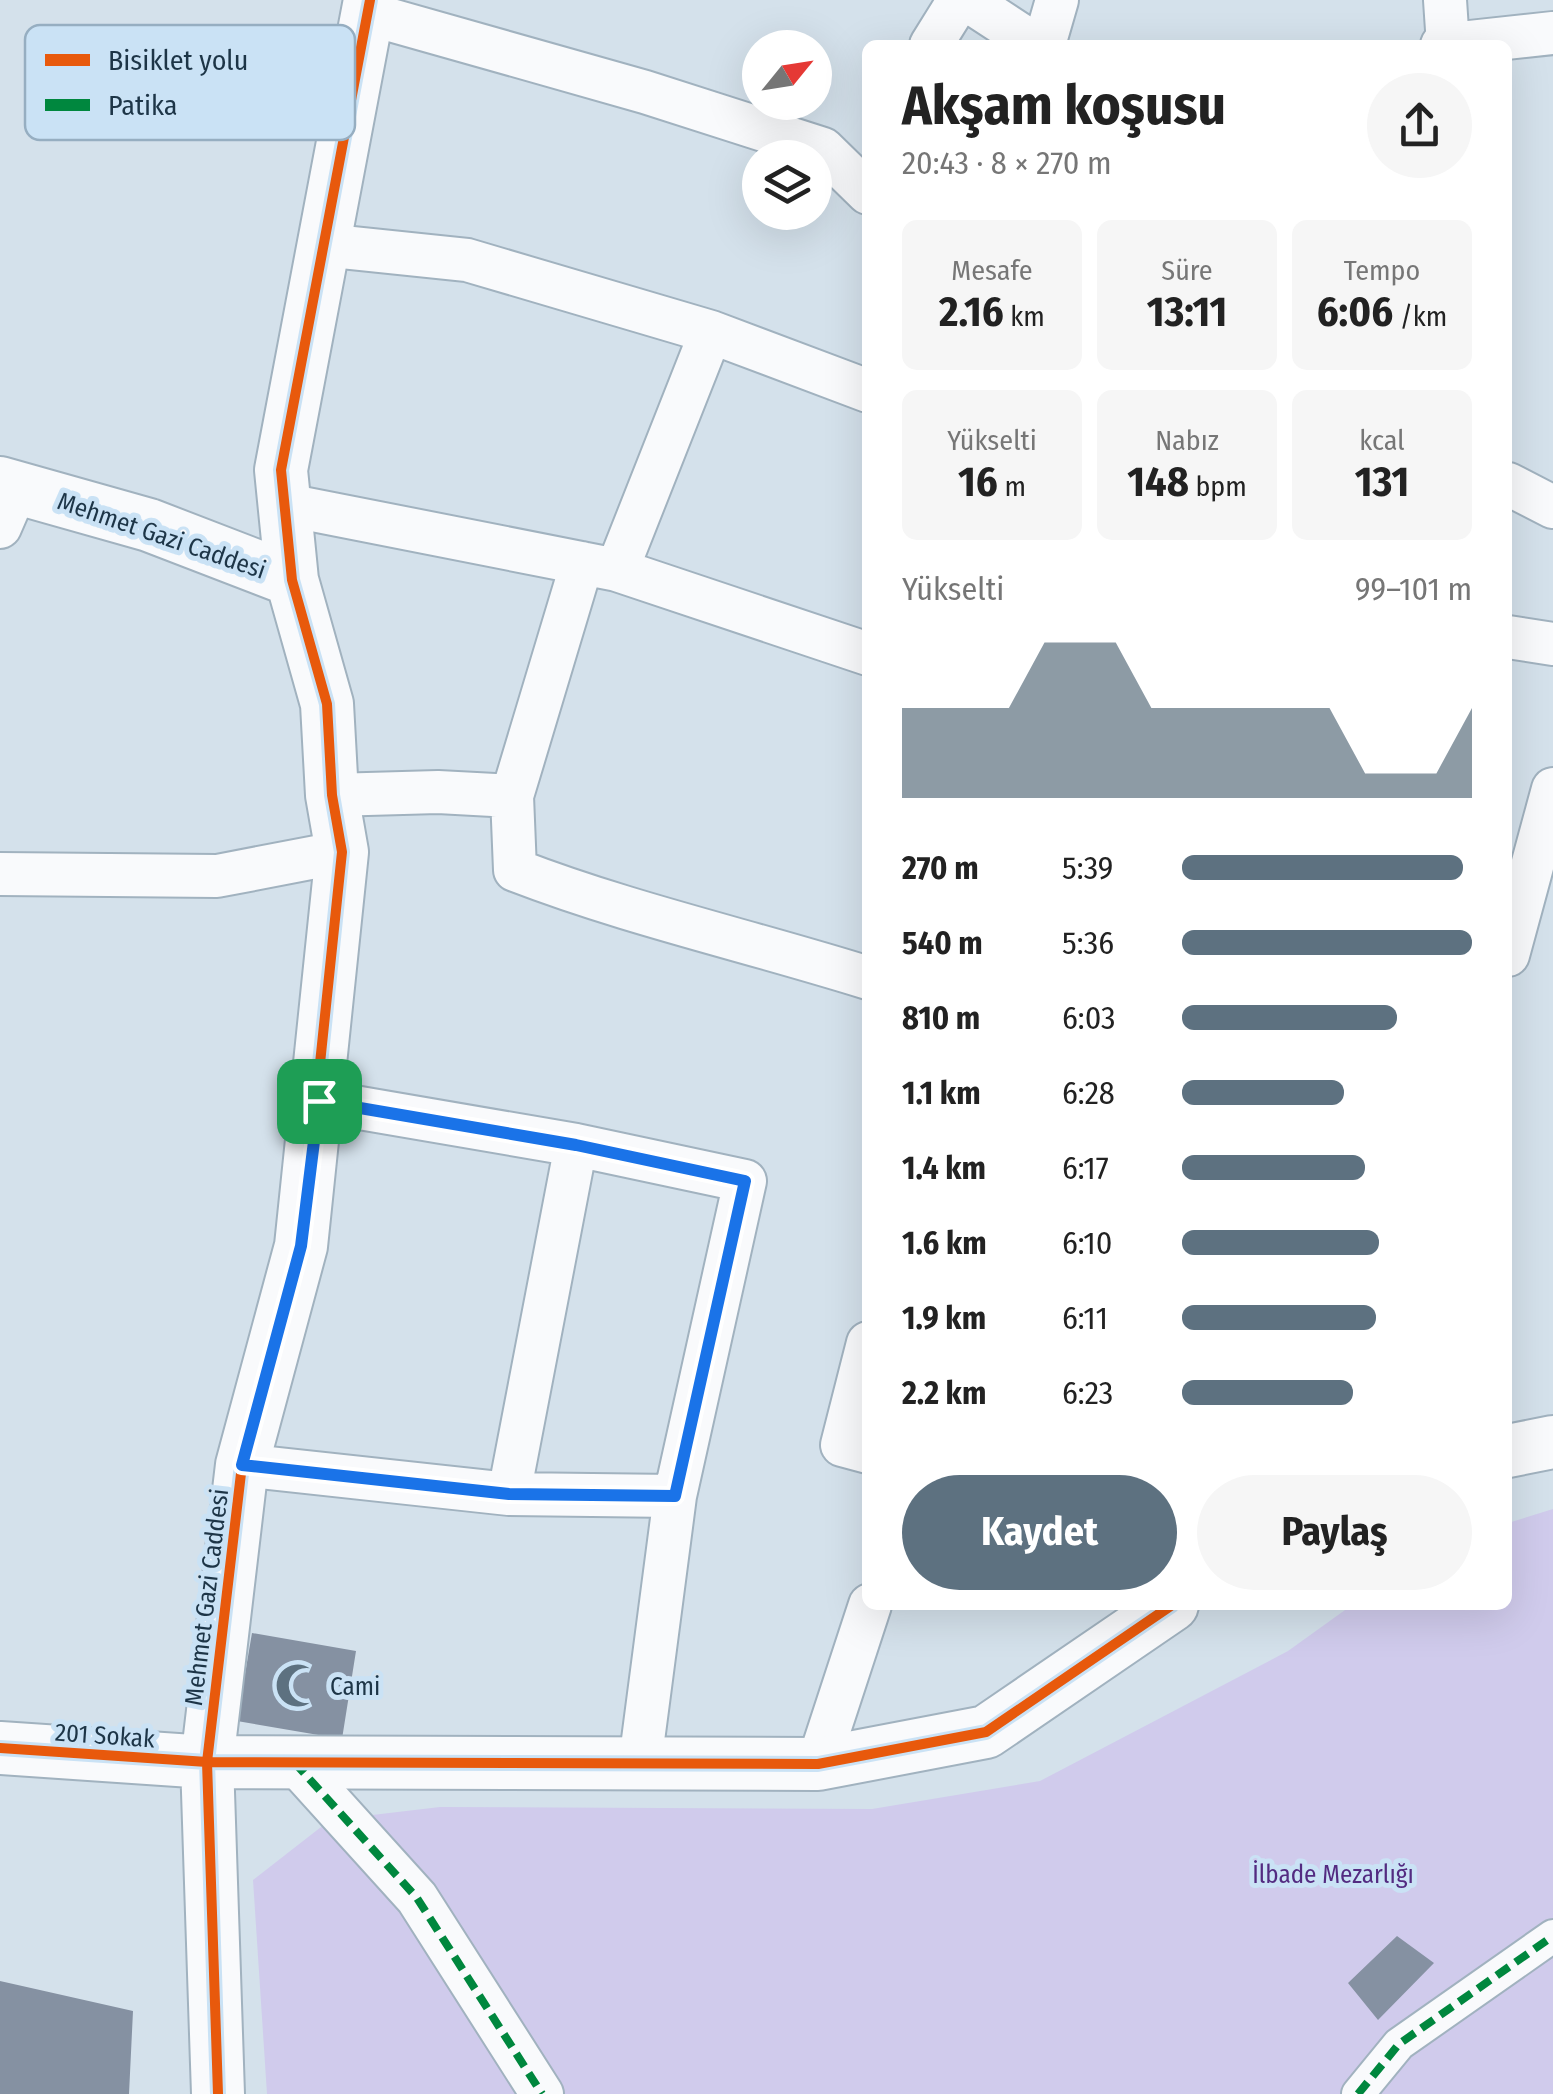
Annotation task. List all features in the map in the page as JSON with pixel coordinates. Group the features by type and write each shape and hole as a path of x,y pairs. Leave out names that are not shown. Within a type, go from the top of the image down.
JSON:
{"street":[{"path":"935,40 963,0 1028,40"},
{"path":"1045,40 1057,0"},
{"path":"1445,0 1446,40"},
{"path":"355,75 368,6 822,149 861,172"},
{"path":"1491,40 1553,33"},
{"path":"292,580 281,470 343,140"},
{"path":"323,245 467,260 710,332 862,389"},
{"path":"710,332 600,567 512,796 514,870 589,899 725,934 862,976"},
{"path":"1512,486 1553,508"},
{"name":"Mehmet Gazi Caddesi","path":"6,499 149,525 292,580 328,704 332,795 342,852 319,1101 301,1246 242,1465 207,1762 218,2094"},
{"path":"286,505 600,567 862,652"},
{"path":"1512,638 1553,644"},
{"path":"1512,940 1553,789"},
{"path":"332,795 438,792 512,796"},
{"path":"0,874 217,876 342,852"},
{"path":"319,1101 576,1145 745,1181 675,1496 640,1764"},
{"path":"509,1494 576,1145"},
{"path":"862,1367 842,1445 862,1450"},
{"path":"1512,1450 1553,1442"},
{"path":"242,1465 509,1494 675,1496"},
{"path":"818,1764 868,1610"},
{"name":"201 Sokak","path":"0,1748 207,1762 818,1764 986,1732 1165,1610"},
{"path":"294,1762 416,1898 542,2094"},
{"path":"1358,2094 1399,2044 1553,1936"}],"green space":[{"name":"İlbade Mezarlığı","path":"1553,1509 1553,2094 267,2094 253,1880 330,1820 440,1807 872,1809 1040,1781 1288,1651 1345,1610 1512,1610 1512,1522"}],"building":[{"name":"Cami","path":"252,1633 356,1651 342,1739 237,1721"},
{"path":"1397,1936 1434,1963 1378,2020 1348,1983"},
{"path":"0,1981 133,2011 129,2094 0,2094"}],"marked path":[{"path":"294,1762 417,1898 542,2094"},
{"path":"1358,2094 1399,2044 1553,1936"}],"cycle path":[{"path":"355,79 370,0"},
{"path":"218,2094 207,1762 242,1465 301,1246 342,852 332,795 327,704 292,580 281,470 343,140"},
{"path":"0,1748 207,1762 818,1764 986,1732 1165,1610"}],"place":[{"name":"Cami","path":"297,1686"}],"route":[{"path":"319,1101 576,1145 745,1181 675,1496 509,1494 242,1465 301,1246 319,1101"}]}
